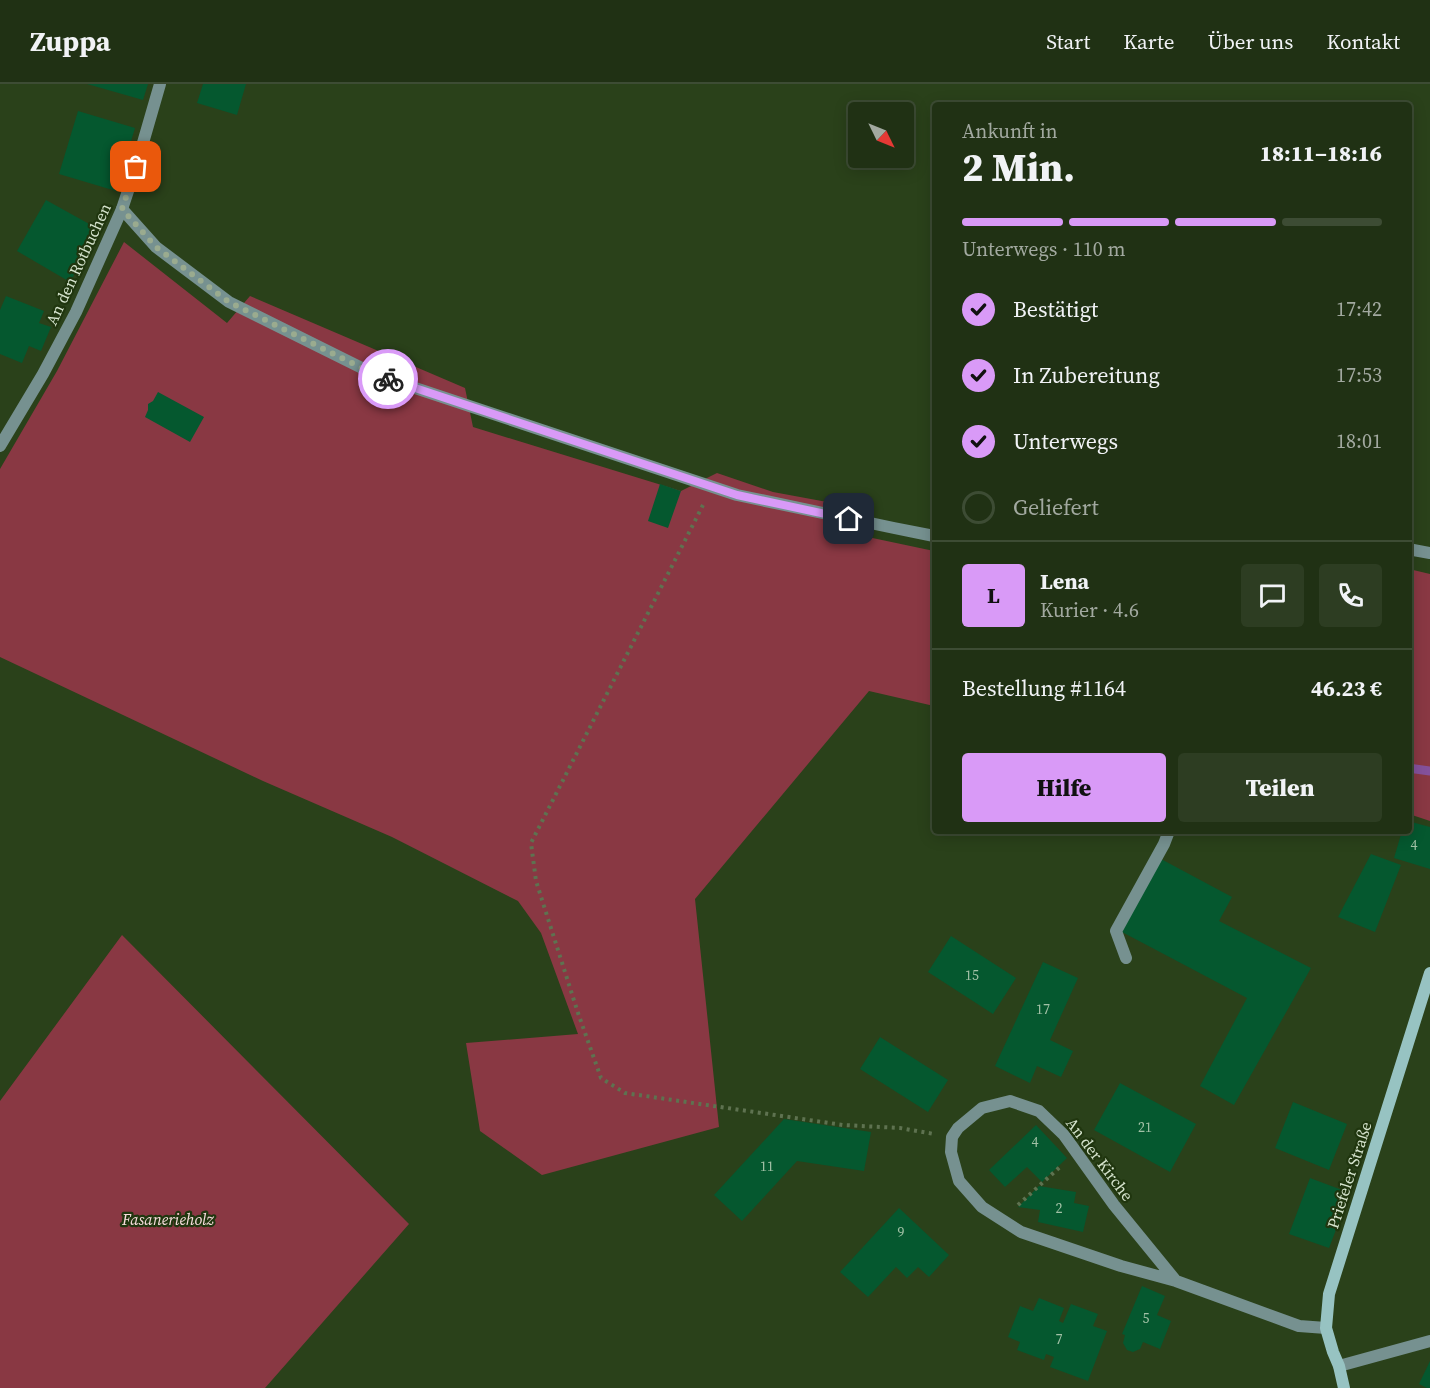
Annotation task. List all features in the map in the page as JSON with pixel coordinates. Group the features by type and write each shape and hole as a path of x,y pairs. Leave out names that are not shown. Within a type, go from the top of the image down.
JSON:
{"street":[{"name":"An den Rotbuchen","path":"0,446 43,374 76,312 122,209 160,84"},
{"path":"122,209 156,247 229,302 376,375 737,495 932,536"},
{"path":"1412,550 1430,553"},
{"path":"1126,958 1116,931 1168,834"},
{"name":"Priefeler Straße","path":"1344,1388 1326,1328 1329,1293 1430,973"},
{"name":"An der Kirche","path":"952,1137 958,1128 982,1108 1010,1101 1039,1111 1064,1135 1114,1205 1176,1281"},
{"path":"952,1137 951,1152 959,1181 982,1207 1021,1232 1121,1266 1176,1281 1299,1326 1326,1328"},
{"path":"1339,1366 1430,1341"}],"path":[{"path":"712,487 531,843 536,881 574,1003 601,1078 625,1093 760,1114 843,1125 900,1128 952,1137"},
{"path":"1001,1220 1076,1151"}],"green space":[{"path":"124,242 227,323 250,296 465,388 473,427 681,491 717,473 773,492 865,509 863,536 932,551 932,706 869,691 695,899 719,1127 542,1175 480,1131 466,1043 578,1034 541,933 518,901 392,837 263,781 0,657 0,469 57,371"},
{"path":"1412,570 1430,574 1430,821 1412,815"},
{"name":"Fasanerieholz","path":"122,935 409,1224 265,1388 0,1388 0,1101"}],"building":[{"path":"87,84 148,84 143,100"},
{"path":"203,84 246,84 237,115 197,103"},
{"path":"78,111 135,128 116,191 59,174"},
{"path":"46,200 100,230 70,282 17,251"},
{"path":"6,296 44,311 39,323 51,327 41,351 29,346 22,363 0,354 0,310"},
{"path":"158,392 204,417 190,442 145,417 148,404 153,401"},
{"path":"660,484 681,491 668,528 648,521"},
{"path":"1412,822 1430,827 1430,869 1394,858 1401,834 1412,834"},
{"path":"1371,854 1401,865 1375,932 1338,917"},
{"path":"1161,859 1232,897 1219,921 1311,968 1234,1105 1200,1086 1247,998 1122,932"},
{"path":"951,936 1016,978 993,1014 928,972"},
{"path":"1043,962 1078,978 1050,1040 1073,1051 1061,1077 1037,1066 1030,1083 995,1066"},
{"path":"880,1037 948,1080 928,1112 860,1069"},
{"path":"1120,1083 1196,1124 1170,1172 1094,1130"},
{"path":"1293,1102 1347,1124 1329,1170 1275,1148"},
{"path":"784,1119 871,1132 864,1171 797,1161 742,1221 714,1195"},
{"path":"1036,1125 1067,1158 1042,1182 1027,1167 1005,1187 989,1170"},
{"path":"1310,1178 1350,1193 1329,1248 1289,1234"},
{"path":"1039,1186 1076,1192 1074,1203 1089,1206 1083,1232 1038,1222 1040,1210 1018,1207"},
{"path":"899,1208 949,1255 929,1277 918,1267 907,1278 896,1267 868,1297 840,1272"},
{"path":"1142,1286 1165,1296 1157,1315 1171,1321 1160,1349 1143,1342 1140,1349 1133,1352 1127,1350 1123,1343 1125,1335 1122,1334"},
{"path":"1039,1298 1064,1308 1059,1321 1063,1323 1071,1304 1098,1314 1093,1326 1107,1331 1088,1381 1050,1367 1054,1357 1046,1354 1044,1360 1017,1350 1020,1342 1008,1337 1020,1306 1033,1311"},
{"path":"1430,1361 1430,1388 1427,1388 1419,1384"}],"waterway":[{"path":"1412,769 1430,771"}],"way so far":[{"path":"136,167 122,209 156,247 229,302 388,379"}],"route":[{"path":"388,379 737,495 849,519"}]}
